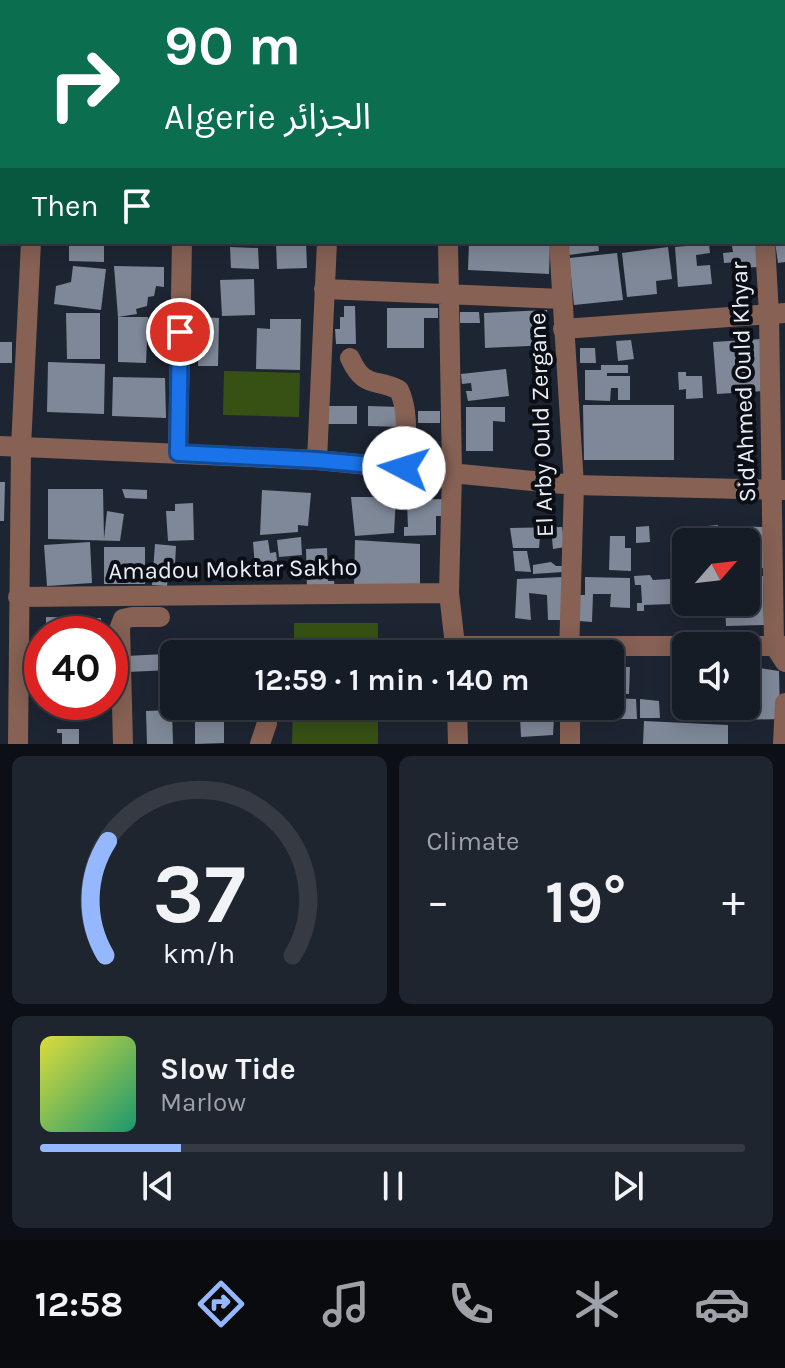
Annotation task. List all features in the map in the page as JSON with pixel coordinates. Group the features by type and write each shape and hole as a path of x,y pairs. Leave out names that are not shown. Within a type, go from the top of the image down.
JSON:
{"street":[{"path":"18,744 10,702 18,597 9,573 21,447 31,244"},
{"path":"178,453 182,244"},
{"path":"317,460 327,244"},
{"path":"448,244 452,472 449,593 455,640"},
{"name":"El Arby Ould Zergane","path":"559,244 574,485 569,640"},
{"name":"Sid'Ahmed Ould Khyar","path":"765,244 777,314 781,651"},
{"path":"324,289 562,299"},
{"path":"563,329 777,314"},
{"path":"350,358 356,372 364,380 399,390 404,401 404,468"},
{"path":"0,446 317,460 574,485 779,490"},
{"name":"Amadou Moktar Sakho","path":"18,597 449,593"},
{"path":"123,744 120,627 123,619 160,617"},
{"path":"624,650 781,651"},
{"path":"783,744 785,703"},
{"path":"457,720 458,744"},
{"path":"570,720 570,744"},
{"path":"260,744 267,723"}],"green space":[{"path":"224,371 300,373 299,417 223,415"},
{"path":"294,623 378,623 378,640 294,640"},
{"path":"293,720 378,720 378,744 292,744"}],"building":[{"path":"69,244 104,244 104,262 69,261"},
{"path":"276,244 306,244 307,268 277,269"},
{"path":"469,244 550,244 549,274 468,270"},
{"path":"568,244 598,244 599,251 569,255"},
{"path":"709,244 710,253 696,255 697,266 710,265 712,284 678,287 675,247"},
{"path":"756,244 758,267 738,268 738,262 724,263 723,253 733,252 732,246"},
{"path":"775,244 785,244 785,262 778,263"},
{"path":"230,247 258,248 259,269 231,268"},
{"path":"668,247 672,279 656,281 657,294 627,297 622,253"},
{"path":"617,253 623,300 574,305 569,258"},
{"path":"73,266 106,269 101,310 54,304 56,286 71,282"},
{"path":"114,266 164,267 164,287 156,286 154,296 148,297 147,306 136,309 137,314 118,317"},
{"path":"254,279 255,315 222,316 220,280"},
{"path":"344,306 355,306 356,344 336,344 335,329 340,329"},
{"path":"387,308 438,308 438,318 424,318 424,348 387,348"},
{"path":"547,310 549,345 485,348 484,313"},
{"path":"460,312 479,312 480,323 460,323"},
{"path":"66,313 100,313 100,359 67,359"},
{"path":"118,317 148,317 146,363 118,362"},
{"path":"198,317 219,318 218,366 198,366"},
{"path":"270,319 301,319 300,370 256,369 257,328 270,329"},
{"path":"761,339 765,391 717,394 713,342"},
{"path":"631,340 634,359 618,361 616,341"},
{"path":"0,342 12,342 12,363 0,363"},
{"path":"580,348 595,348 596,363 580,363"},
{"path":"48,362 105,364 104,414 47,412"},
{"path":"601,365 628,365 628,373 607,373 607,376 630,376 630,400 618,400 618,388 611,388 610,401 585,400 585,370 601,370"},
{"path":"506,369 509,396 468,401 466,391 472,391 471,383 462,384 461,374"},
{"path":"678,372 686,372 686,376 702,376 703,398 686,399 686,389 679,390"},
{"path":"113,377 165,378 166,418 112,416"},
{"path":"583,405 674,405 674,460 584,460"},
{"path":"328,406 357,406 357,424 328,424"},
{"path":"368,406 402,407 401,427 368,426"},
{"path":"466,407 505,407 505,422 493,421 493,451 466,451"},
{"path":"418,411 440,411 440,423 418,423"},
{"path":"0,482 5,482 4,521 0,521"},
{"path":"48,489 103,489 104,539 107,511 124,514 120,541 48,539"},
{"path":"122,489 147,490 147,499 125,498"},
{"path":"262,490 311,493 308,526 298,525 298,532 260,535"},
{"path":"351,497 396,497 394,533 355,536"},
{"path":"443,499 444,516 436,516 436,535 404,536 404,527 408,527 407,503"},
{"path":"193,503 194,540 168,541 166,511 175,511 175,504"},
{"path":"649,526 650,542 636,543 636,527"},
{"path":"562,527 565,547 553,549 552,538 540,537 539,548 513,548 510,528"},
{"path":"763,527 763,568 760,568 760,528 726,528"},
{"path":"610,536 625,536 625,548 631,548 631,571 609,570"},
{"path":"301,537 302,555 279,557 277,540"},
{"path":"268,540 270,553 276,552 279,577 256,579 253,542"},
{"path":"355,540 420,544 420,587 354,586"},
{"path":"90,542 92,583 47,586 44,545"},
{"path":"155,544 176,546 175,565 169,565 167,586 152,585"},
{"path":"104,547 145,547 145,584 104,584"},
{"path":"327,548 328,581 334,581 335,588 307,589 306,549"},
{"path":"513,551 527,551 531,572 515,571"},
{"path":"551,562 563,566 563,572 533,574 533,565"},
{"path":"650,575 653,580 670,579 672,604 644,605 644,611 637,611 637,603 642,603 641,585 635,585 634,576"},
{"path":"760,576 763,576 764,625 726,626 726,616 760,616"},
{"path":"564,577 566,620 548,620 547,595 529,593 531,620 515,618 517,579"},
{"path":"585,577 630,578 630,608 610,607 611,594 593,594 592,622 579,621 580,595 585,595"},
{"path":"160,654 160,670 128,672 128,656"},
{"path":"624,667 630,667 629,694 624,694"},
{"path":"760,668 779,671 780,719 760,719"},
{"path":"624,699 636,699 637,719 624,719"},
{"path":"640,699 659,701 660,718 640,718"},
{"path":"160,710 160,720 172,720 173,744 147,744 146,711"},
{"path":"195,720 224,720 224,743 195,744"},
{"path":"520,720 554,720 553,735 521,737"},
{"path":"644,721 728,725 728,744 643,744"},
{"path":"57,729 79,729 79,744 62,744 62,733 57,733"}],"route":[{"path":"180,332 178,453 404,468"}]}
